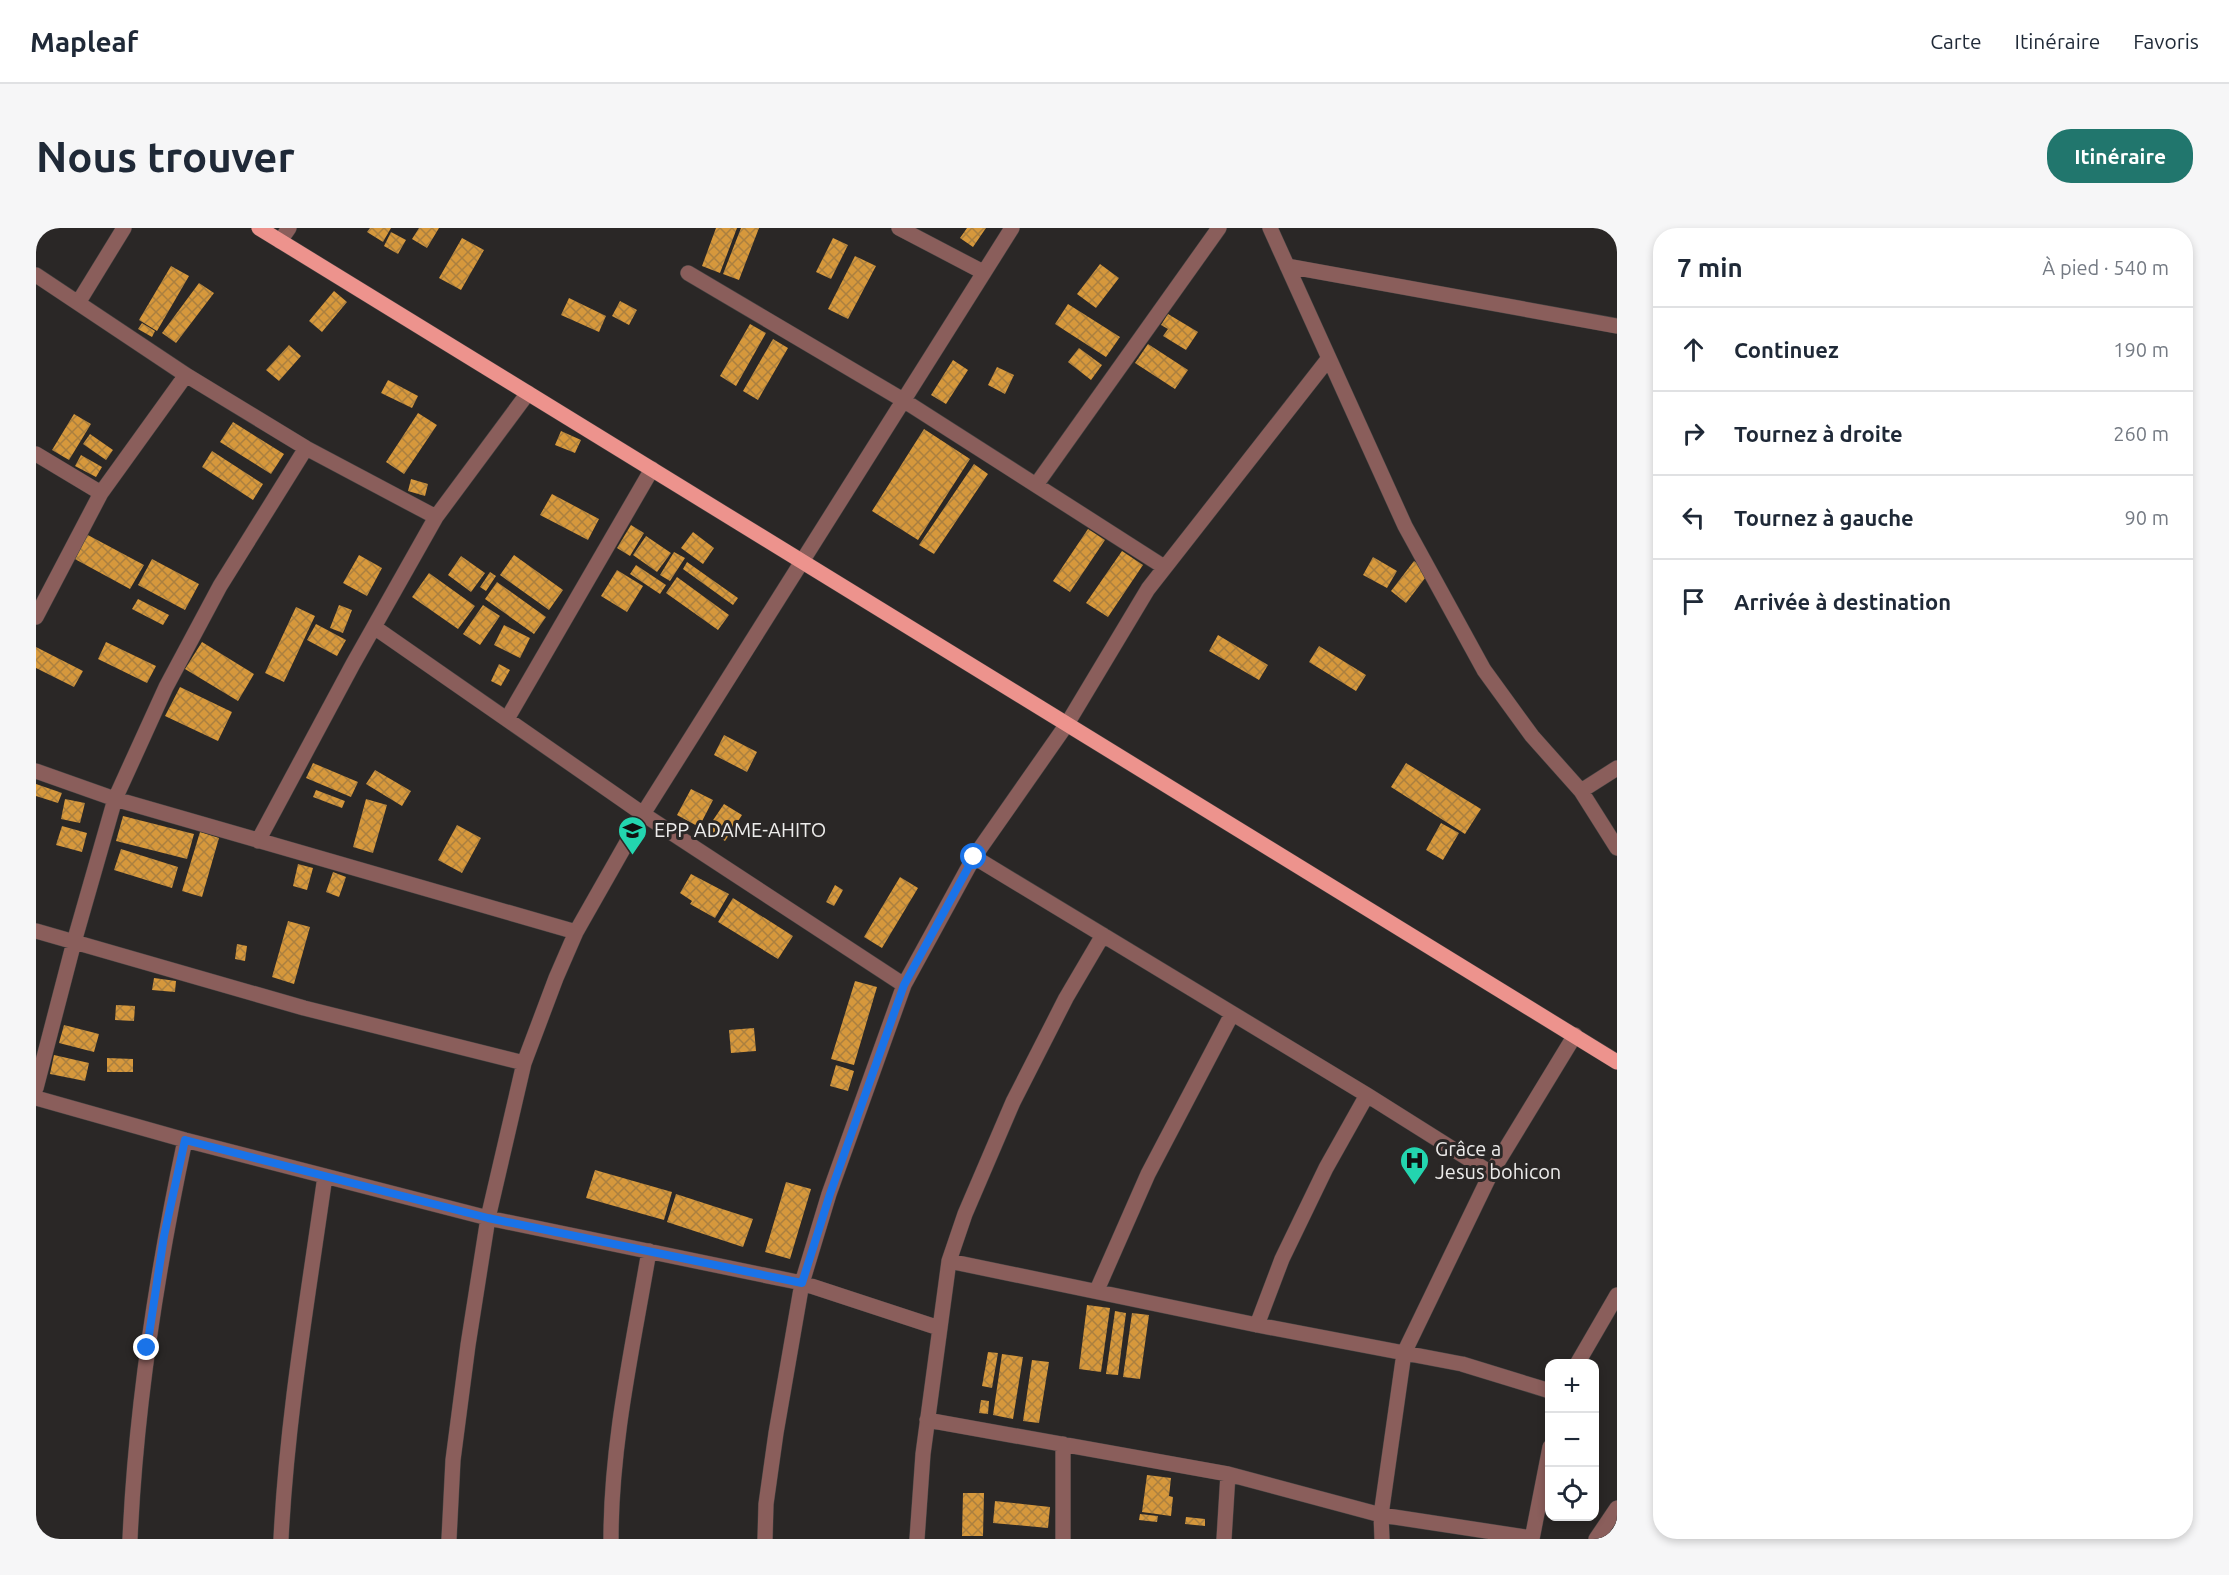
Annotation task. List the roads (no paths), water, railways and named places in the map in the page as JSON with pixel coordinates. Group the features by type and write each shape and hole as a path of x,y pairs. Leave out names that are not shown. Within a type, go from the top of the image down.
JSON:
{"main road":[{"path":"259,228 284,234 528,393 1617,1062"},
{"path":"1575,1035 1617,1054"}],"street":[{"path":"78,303 124,228"},
{"path":"899,228 983,272"},
{"path":"449,1539 455,1449 468,1345 488,1218 524,1063 556,978 576,932 643,814 1012,228"},
{"path":"1036,485 1219,228"},
{"path":"1270,228 1406,526 1484,670 1532,735 1581,791 1617,848"},
{"path":"1287,266 1617,326"},
{"path":"688,273 903,400 1164,567"},
{"path":"36,275 186,375 306,448 436,517"},
{"path":"765,1539 766,1504 776,1433 802,1283 830,1194 904,985 974,857 1067,724 1148,589 1329,358"},
{"path":"36,617 101,493 186,375"},
{"path":"258,841 436,517 528,393"},
{"path":"36,1088 74,942 115,799 166,687 220,586 306,448"},
{"path":"36,454 101,493"},
{"path":"507,719 652,469"},
{"path":"374,627 643,814 904,985"},
{"path":"1581,791 1617,768"},
{"path":"36,771 115,799 576,932"},
{"path":"974,857 1367,1095 1491,1173"},
{"path":"36,931 304,1008 524,1063"},
{"path":"917,1539 927,1420 950,1261 965,1214 1013,1102 1066,998 1103,934"},
{"path":"1097,1290 1148,1174 1232,1014"},
{"path":"1382,1539 1381,1515 1404,1353 1491,1173 1575,1035"},
{"path":"1257,1324 1287,1249 1326,1168 1367,1095"},
{"path":"36,1098 185,1140 488,1218 802,1283 939,1328"},
{"path":"130,1539 147,1348 164,1236 185,1140"},
{"path":"281,1539 292,1410 325,1176"},
{"path":"611,1539 611,1497 620,1424 650,1251"},
{"path":"950,1261 1461,1364 1545,1389"},
{"path":"1580,1359 1617,1295"},
{"path":"927,1420 1228,1474 1381,1515 1532,1538 1546,1467"},
{"path":"1063,1444 1063,1539"},
{"path":"1224,1539 1228,1474"},
{"path":"1596,1539 1617,1508"}],"place":[{"name":"EPP ADAME-AHITO","path":"633,856"},
{"name":"Grâce a Jesus bohicon","path":"1414,1186"}]}
